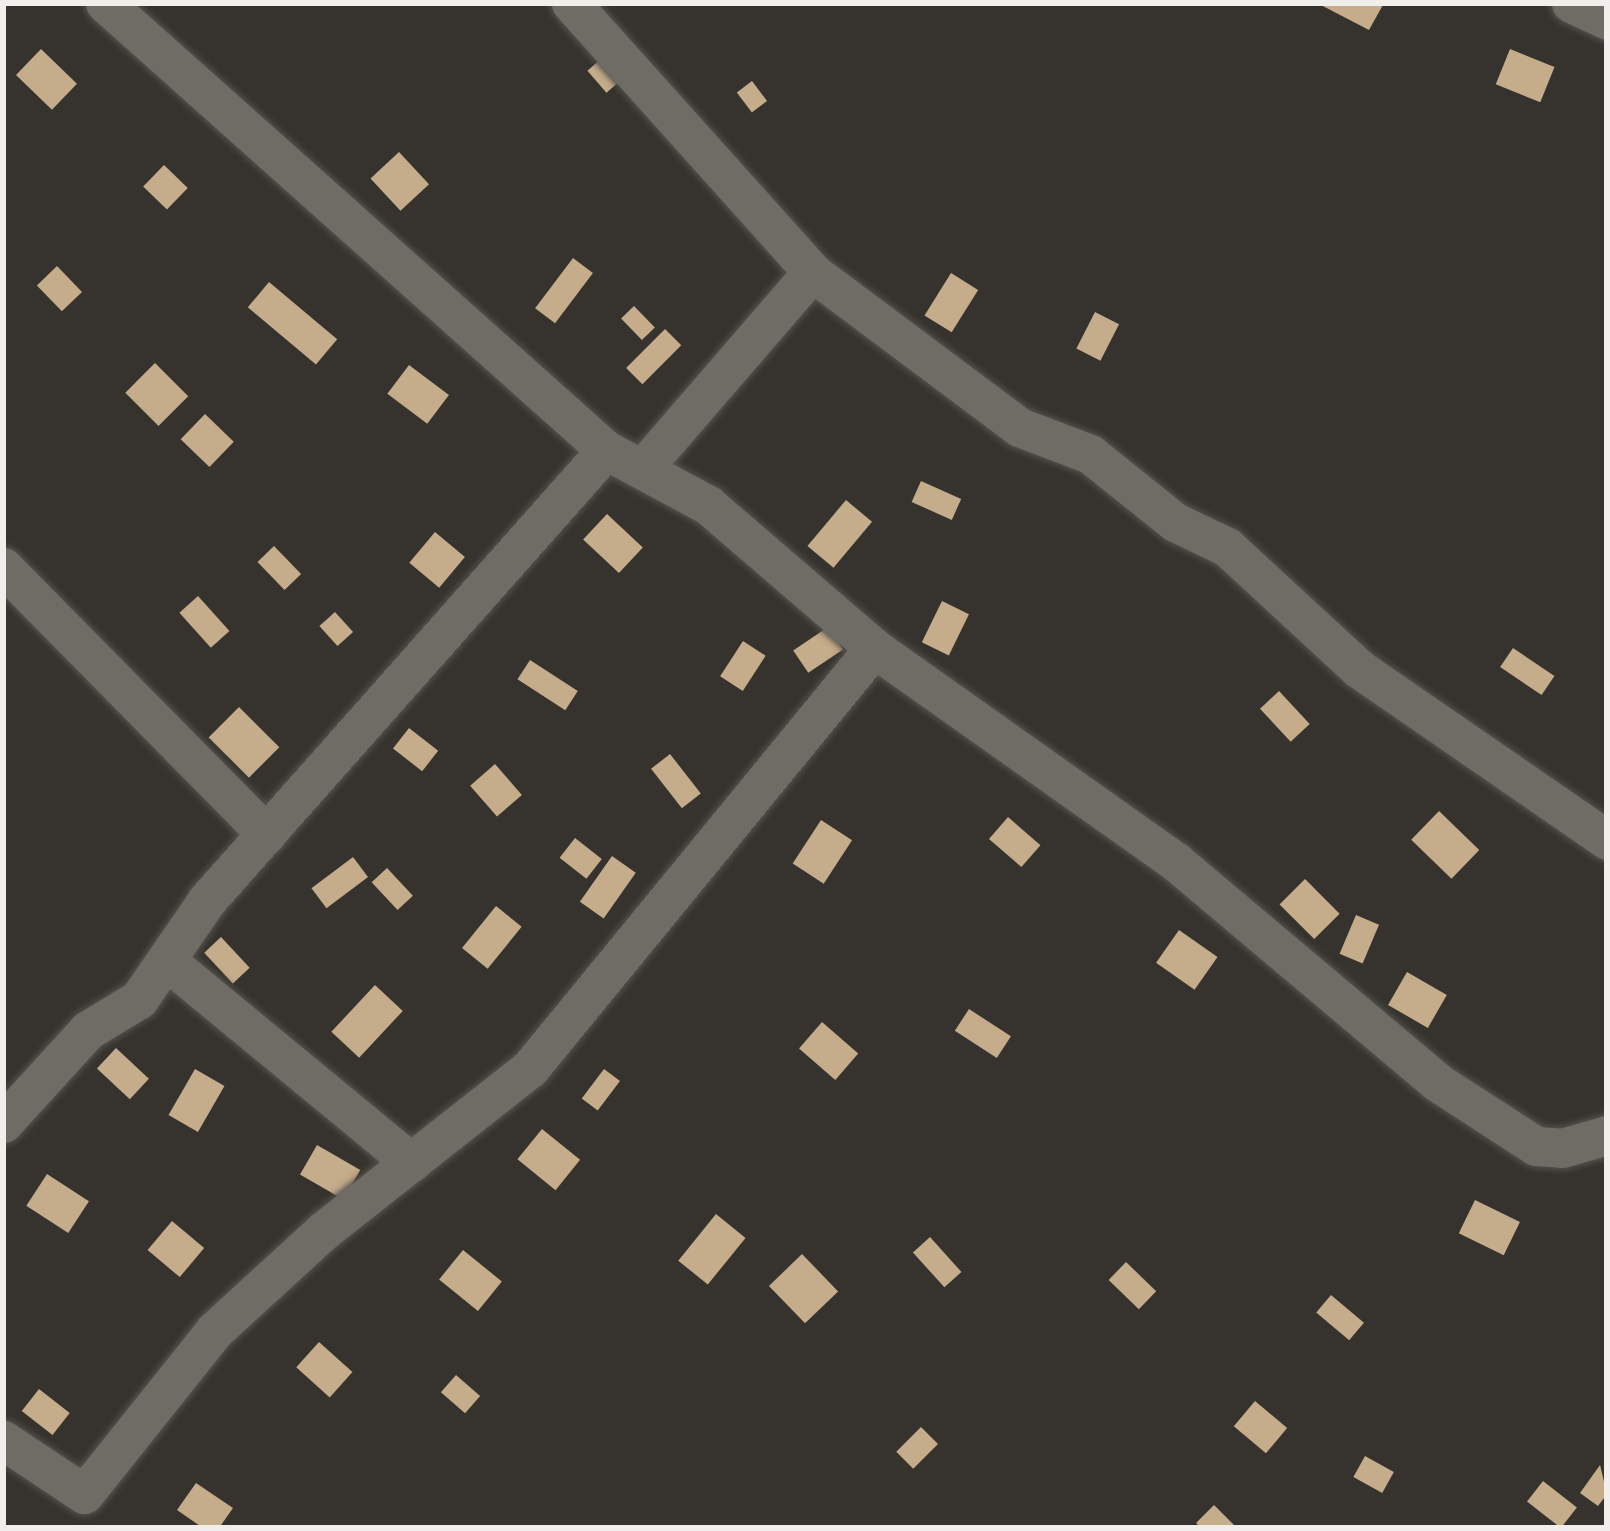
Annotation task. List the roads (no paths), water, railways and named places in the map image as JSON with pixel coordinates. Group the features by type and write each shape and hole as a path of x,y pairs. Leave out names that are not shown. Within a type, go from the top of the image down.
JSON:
{"street":[{"path":"105,3 606,450 708,505 874,648 1176,862 1438,1082 1536,1146 1562,1148 1607,1135"},
{"path":"571,3 812,272 1019,427 1090,454 1175,522 1227,547 1358,668 1607,840"},
{"path":"1571,3 1607,20"},
{"path":"642,469 812,272"},
{"path":"3,1123 88,1030 139,999 207,900 606,450"},
{"path":"3,567 266,834"},
{"path":"3,1440 84,1494 215,1330 411,1162 530,1068 874,648"},
{"path":"168,962 411,1162"}]}
